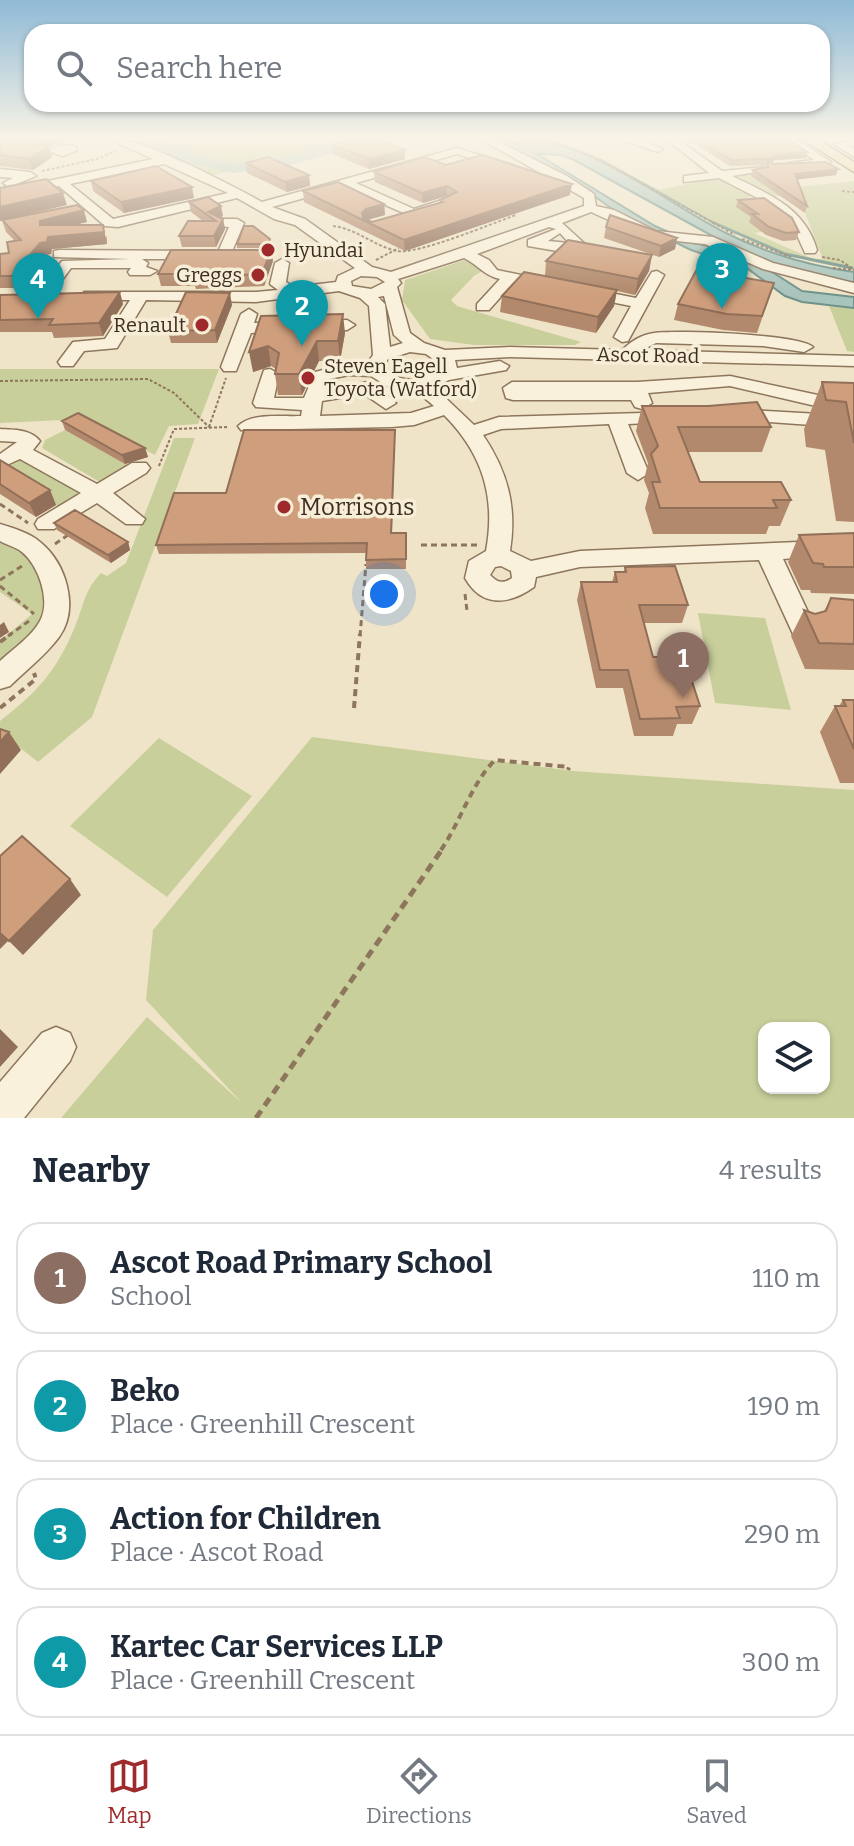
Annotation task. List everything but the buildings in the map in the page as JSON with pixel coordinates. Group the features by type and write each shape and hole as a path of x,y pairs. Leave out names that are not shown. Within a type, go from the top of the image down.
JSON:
{"street":[{"path":"0,195 25,190"},
{"path":"67,190 81,208 110,223 155,212 194,190"},
{"path":"219,190 240,190"},
{"path":"271,190 289,198"},
{"path":"261,206 319,190"},
{"path":"366,190 413,213"},
{"path":"578,190 590,197 591,214"},
{"path":"751,190 798,222 809,241 810,250"},
{"path":"236,191 279,216 336,256 345,271 342,282"},
{"path":"390,220 448,203"},
{"path":"365,294 465,253 550,223 609,213 653,235 708,240 794,274 854,288"},
{"path":"567,231 591,214"},
{"path":"279,216 300,222 366,269 390,282 402,335 419,347 442,355 449,364 445,375"},
{"path":"59,254 232,254 237,223 220,223"},
{"path":"550,223 591,249"},
{"path":"322,236 337,228"},
{"path":"465,253 484,263 492,273 643,304"},
{"path":"67,362 79,346 111,344 139,280 159,255"},
{"path":"280,291 278,284 282,263"},
{"path":"483,307 514,278 531,267"},
{"path":"280,291 323,290 366,269"},
{"path":"624,346 657,275"},
{"path":"20,296 63,287 139,280 256,297 316,276"},
{"path":"63,287 139,280"},
{"path":"342,282 350,292 365,294 377,304 379,363 390,381 420,385 473,432 500,486 498,552"},
{"path":"230,367 256,297"},
{"path":"244,328 347,325"},
{"path":"624,346 656,338 805,342 852,363"},
{"name":"Ascot Road","path":"442,355 624,346 852,363"},
{"path":"312,408 321,376 335,370 379,363 397,349 419,347"},
{"name":"Ascot Road","path":"420,385 445,375 527,363 852,363"},
{"path":"270,374 263,403 392,421 414,419 446,408"},
{"path":"638,391 512,388 513,394 638,391 730,381 820,401"},
{"path":"241,426 312,408 368,388 386,403"},
{"path":"638,391 646,416"},
{"path":"473,432 499,423 689,415"},
{"path":"713,415 854,422"},
{"path":"616,418 638,473"},
{"path":"0,435 21,436 30,441 10,456"},
{"path":"10,456 98,493 134,519"},
{"path":"46,524 139,468"},
{"path":"0,532 29,545 46,562 56,596 57,613 49,631 0,678"},
{"path":"525,571 580,559 647,566 767,550 822,549"},
{"path":"767,550 802,627"},
{"path":"498,552 517,562 525,571 525,581 516,590 502,593 481,584 476,573 483,562 498,552"},
{"path":"0,1114 56,1047"}],"path":[{"path":"653,190 740,238 792,257"},
{"path":"842,191 854,192"},
{"path":"337,228 347,226 394,251 407,252 516,215"},
{"path":"366,269 399,248"},
{"path":"810,250 808,254 840,260 854,270 825,266"},
{"path":"209,427 230,367"},
{"path":"0,381 148,379 174,393 209,427 225,429 241,426"},
{"path":"421,545 498,552"},
{"path":"0,580 38,555"},
{"path":"354,708 367,560"},
{"path":"462,583 467,611"},
{"path":"0,586 36,616 0,642"},
{"path":"256,1118 458,826 482,773 495,760 569,767 568,770"}],"green space":[{"path":"654,190 746,190 756,195 742,199 755,210 751,223 756,227 778,230 754,233 813,259 823,259 798,195 771,197 757,190 854,190 854,269 786,254 690,211"},
{"path":"468,259 484,270 451,300 457,306 581,342 575,345 474,345 430,339 402,300 405,280"},
{"path":"829,306 854,308 854,352 847,351"},
{"path":"0,369 219,369 198,424 169,426 155,455 84,419 0,423"},
{"path":"65,430 131,467 103,484 42,448 45,440"},
{"path":"174,438 195,438 92,717 38,762 0,732 0,721 24,701 52,670 95,580 101,573 107,576 126,563"},
{"path":"21,455 89,491 61,508 0,470 0,466"},
{"path":"0,540 22,551 38,568 48,590 42,629 0,669 0,641 32,614 0,592"},
{"path":"698,613 765,618 791,710 715,703"},
{"path":"312,737 573,771 854,790 854,1118 61,1118 147,1017 242,1103 146,1000 153,930"},
{"path":"159,738 252,796 167,897 70,826"}],"water":[{"path":"586,190 596,190 655,226 693,243 725,250 758,263 802,291 854,297 854,308 802,302 785,296 748,269 691,250 625,218"},
{"path":"629,190 651,190 757,247 788,258 854,272 854,283 787,270 718,239"}],"waterway":[{"path":"656,190 714,223"},
{"path":"714,223 785,254 852,268"}],"place":[{"name":"Hyundai","path":"268,250"},
{"name":"Greggs","path":"258,275"},
{"name":"Action for Children","path":"722,309"},
{"name":"Kartec Car Services LLP","path":"38,319"},
{"name":"Renault","path":"202,325"},
{"name":"Beko","path":"302,346"},
{"name":"Steven Eagell Toyota (Watford)","path":"308,378"},
{"name":"Morrisons","path":"284,507"},
{"name":"Ascot Road Primary School","path":"683,698"}]}
